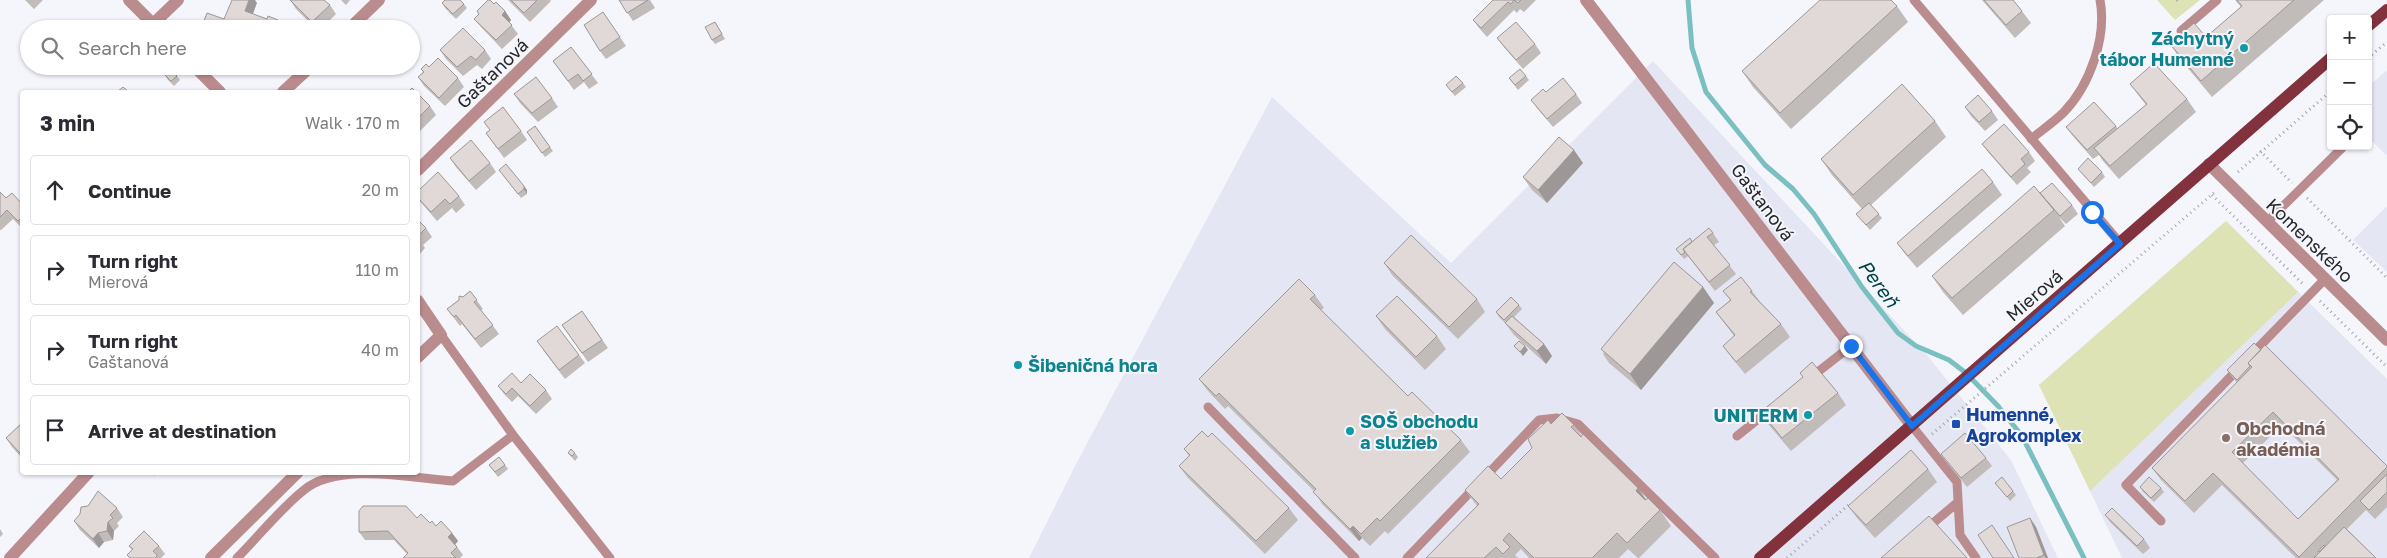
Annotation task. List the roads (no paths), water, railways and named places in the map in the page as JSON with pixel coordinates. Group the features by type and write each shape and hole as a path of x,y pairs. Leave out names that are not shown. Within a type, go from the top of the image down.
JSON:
{"main road":[{"path":"2372,23 2387,10"},
{"name":"Mierová","path":"1760,558 2329,60"}],"street":[{"path":"129,0 148,20"},
{"path":"161,20 178,0"},
{"path":"358,20 379,0"},
{"name":"Gaštanová","path":"420,168 591,0"},
{"name":"Gaštanová","path":"1586,0 1912,426"},
{"path":"203,75 218,90"},
{"path":"286,90 302,75"},
{"name":"Komenského","path":"2209,164 2387,340"},
{"path":"420,305 441,335 420,355"},
{"path":"10,558 86,475"},
{"path":"211,558 295,475"}],"lane":[{"path":"1914,0 2120,244"},
{"path":"2031,139 2064,111 2079,93 2092,64 2101,32 2100,0"},
{"path":"2181,31 2217,0"},
{"path":"2267,222 2340,150"},
{"path":"2161,521 2126,485 2325,279"},
{"path":"441,335 513,435 610,558"},
{"path":"1805,382 1851,346"},
{"path":"1737,436 1782,400"},
{"path":"1208,407 1355,558"},
{"path":"1407,558 1539,420 1557,418 1578,424 1715,558"},
{"path":"1912,426 1957,482 1960,535 1976,558"},
{"path":"372,475 453,481 513,435"},
{"path":"237,558 304,489 332,476 346,475"},
{"path":"1921,533 1958,502"}],"waterway":[{"name":"Pereň","path":"1688,0 1692,48 1706,92 1765,165 1793,189 1814,214 1862,287 1898,333 1916,346 1949,360 1966,373 1998,406 2022,436 2084,558"}],"place":[{"name":"Záchytný tábor Humenné","path":"2244,48"},
{"name":"Šibeničná hora","path":"1018,365"},
{"name":"UNITERM","path":"1808,415"},
{"name":"Humenné, Agrokomplex","path":"1956,424"},
{"name":"SOŠ obchodu a služieb","path":"1350,431"},
{"name":"Obchodná akadémia","path":"2226,438"}]}
